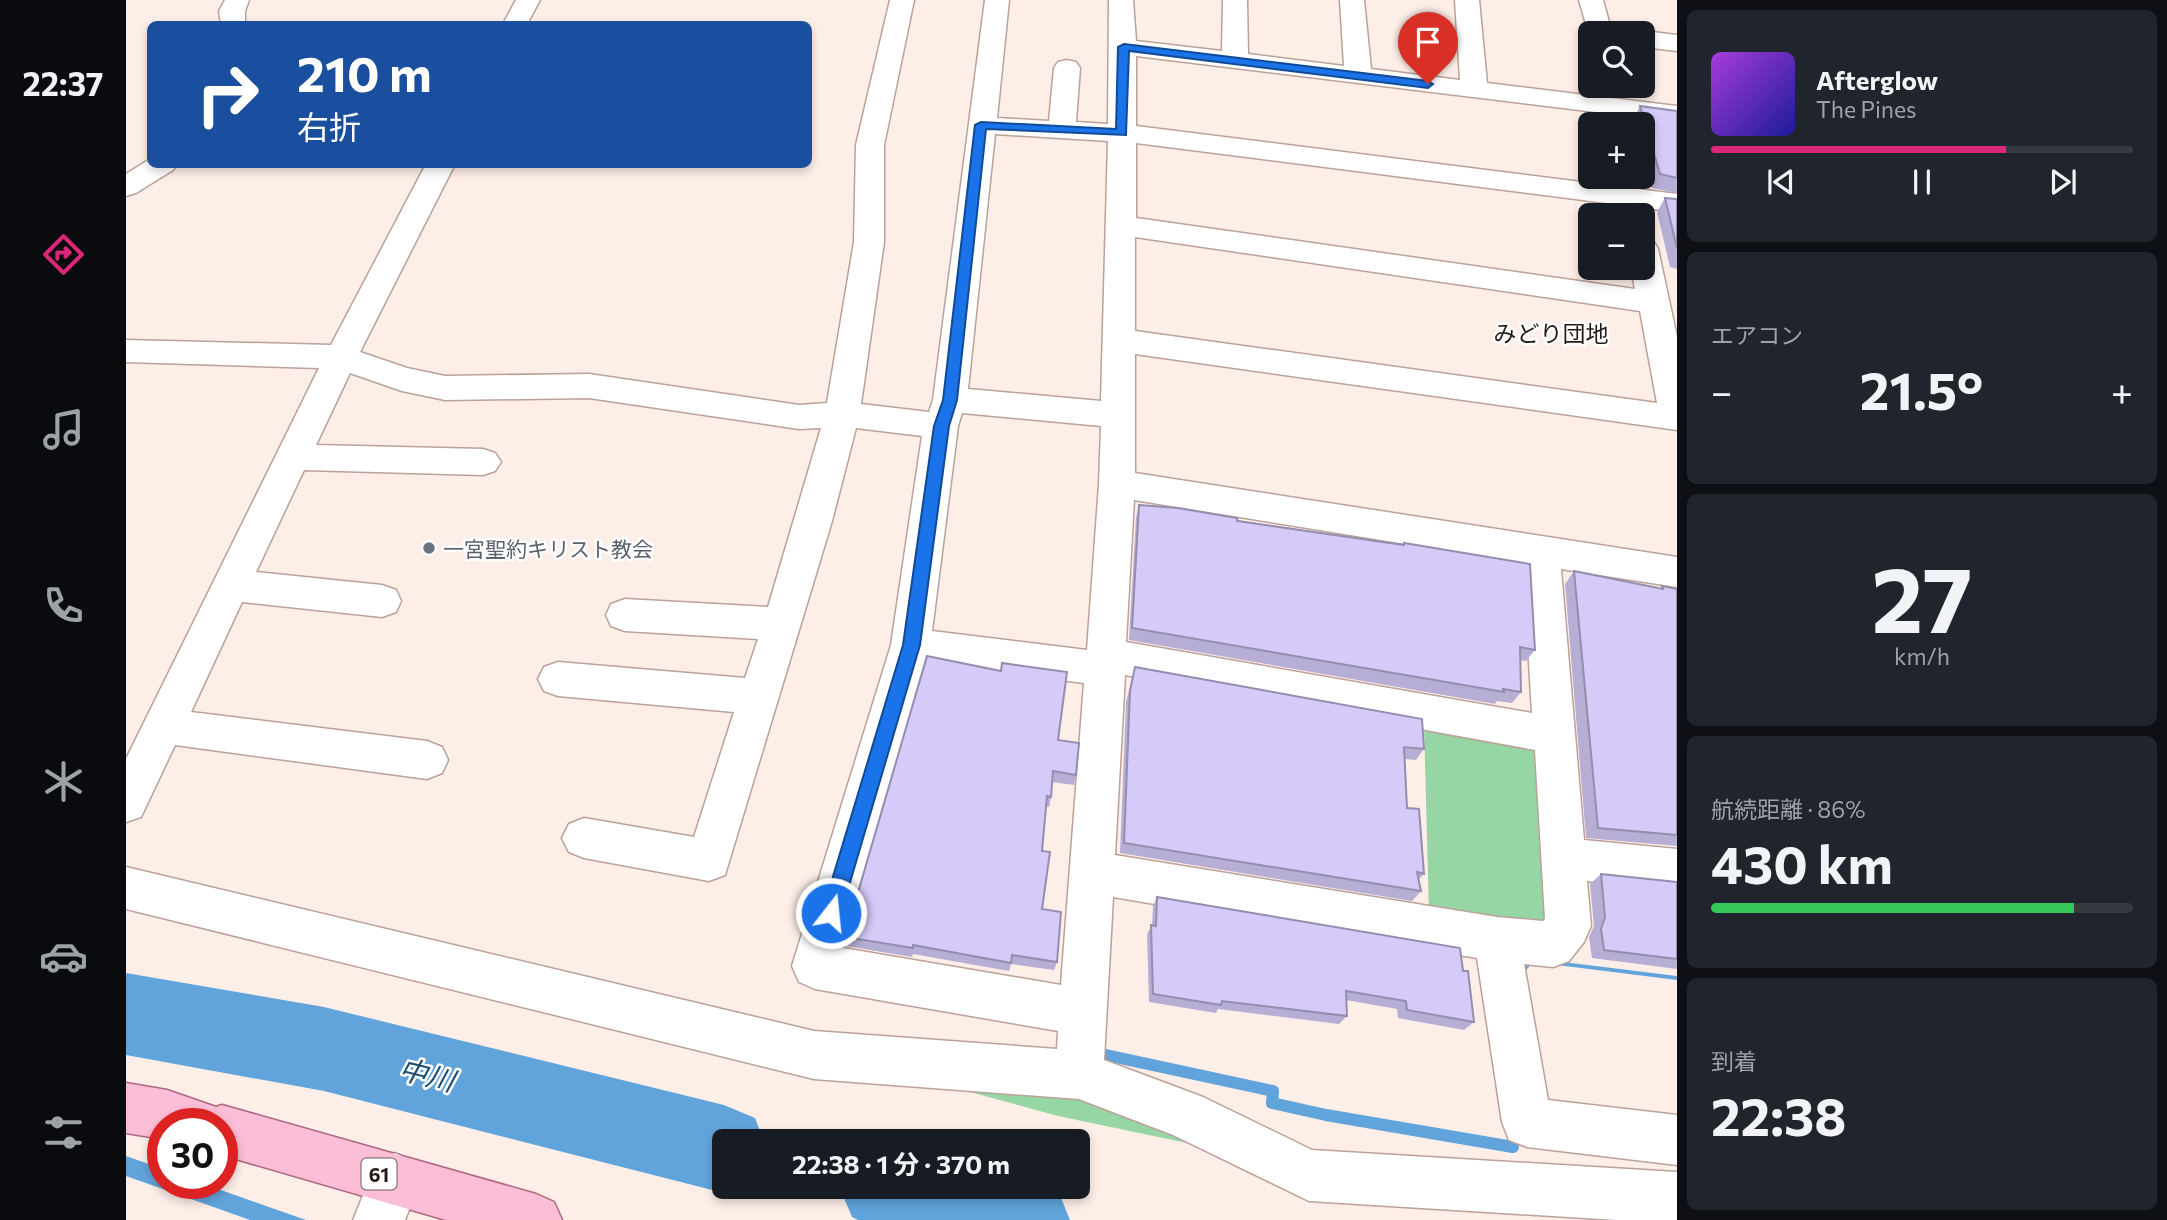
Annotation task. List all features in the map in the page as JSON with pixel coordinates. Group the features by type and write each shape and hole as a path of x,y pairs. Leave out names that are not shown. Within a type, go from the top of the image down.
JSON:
{"main road":[{"path":"126,1108 147,1112"},
{"name":"61","path":"238,1137 387,1199 536,1220"}],"street":[{"path":"233,21 232,10 237,0"},
{"path":"517,21 528,0"},
{"path":"584,838 709,860 814,521 842,414 869,242 870,145 902,0"},
{"path":"997,0 946,413 911,645 815,966 1082,1012"},
{"path":"1079,1075 1117,484 1124,47 1121,0"},
{"path":"1235,0 1235,61"},
{"path":"1352,0 1358,76"},
{"path":"1467,0 1474,90"},
{"path":"1591,0 1596,21"},
{"path":"1655,41 1677,43"},
{"path":"1124,47 1677,114"},
{"path":"1062,130 1067,68"},
{"path":"981,125 1122,133 1677,203"},
{"path":"126,187 157,168"},
{"path":"126,803 341,356 439,168"},
{"path":"1121,225 1654,302"},
{"path":"1119,340 1677,417 1649,280"},
{"path":"126,351 341,356 402,379 445,388 589,386 799,417 946,413 1118,415"},
{"path":"292,457 483,462"},
{"path":"1117,484 1677,572"},
{"path":"1091,872 1497,939 1553,945 1568,926 1541,549"},
{"path":"230,585 382,601"},
{"path":"625,615 782,624"},
{"path":"911,645 1104,662 1553,734"},
{"path":"558,679 760,697"},
{"path":"163,726 426,760"},
{"path":"1562,858 1677,870"},
{"path":"126,888 814,1055 1079,1075 1185,1115 1309,1175 1663,1207"},
{"path":"1497,939 1527,1122 1677,1140"}],"green space":[{"path":"1424,724 1528,743 1543,758 1546,926 1429,914"},
{"path":"933,1082 1009,1082 1188,1128 1235,1153 1058,1116"}],"water":[{"path":"1530,958 1677,976 1677,980 1533,962 1523,974 1548,1098 1544,1098 1518,971"},
{"path":"126,1156 147,1163 147,1183 126,1176"},
{"path":"238,1196 306,1220 250,1220 191,1199 238,1199"}],"building":[{"path":"1640,106 1677,111 1677,178 1660,174 1655,157 1655,112 1642,112"},
{"path":"1665,198 1677,199 1677,248"},
{"path":"1139,505 1178,508 1237,518 1237,521 1404,543 1530,564 1535,650 1520,647 1521,692 1503,689 1504,692 1132,628"},
{"path":"1574,571 1663,589 1662,586 1677,589 1677,835 1598,828"},
{"path":"927,656 1001,671 1002,663 1067,672 1058,740 1079,743 1076,775 1053,771 1051,797 1047,796 1042,851 1050,852 1042,909 1061,912 1057,962 1012,955 1011,963 913,945 913,948 845,937"},
{"path":"1135,667 1422,719 1424,749 1404,747 1407,808 1419,809 1424,874 1417,872 1421,891 1124,843 1130,691"},
{"path":"1601,874 1677,882 1677,959 1604,950 1601,929 1605,917"},
{"path":"1157,897 1460,948 1463,971 1468,971 1474,1022 1407,1010 1406,1001 1346,991 1347,1016 1222,1001 1221,1005 1153,994 1151,925 1156,926"}],"waterway":[{"name":"中川","path":"126,1014 324,1049 712,1146"},
{"path":"1106,1055 1273,1091 1272,1103 1326,1115 1513,1147"},
{"name":"中川","path":"937,1199 1025,1220"}],"place":[{"name":"一宮聖約キリスト教会","path":"429,548"}],"district":[{"name":"みどり団地","path":"1551,333"}],"route":[{"path":"831,913 911,645 942,426 950,400 981,125 1122,133 1124,47 1428,84"}]}
